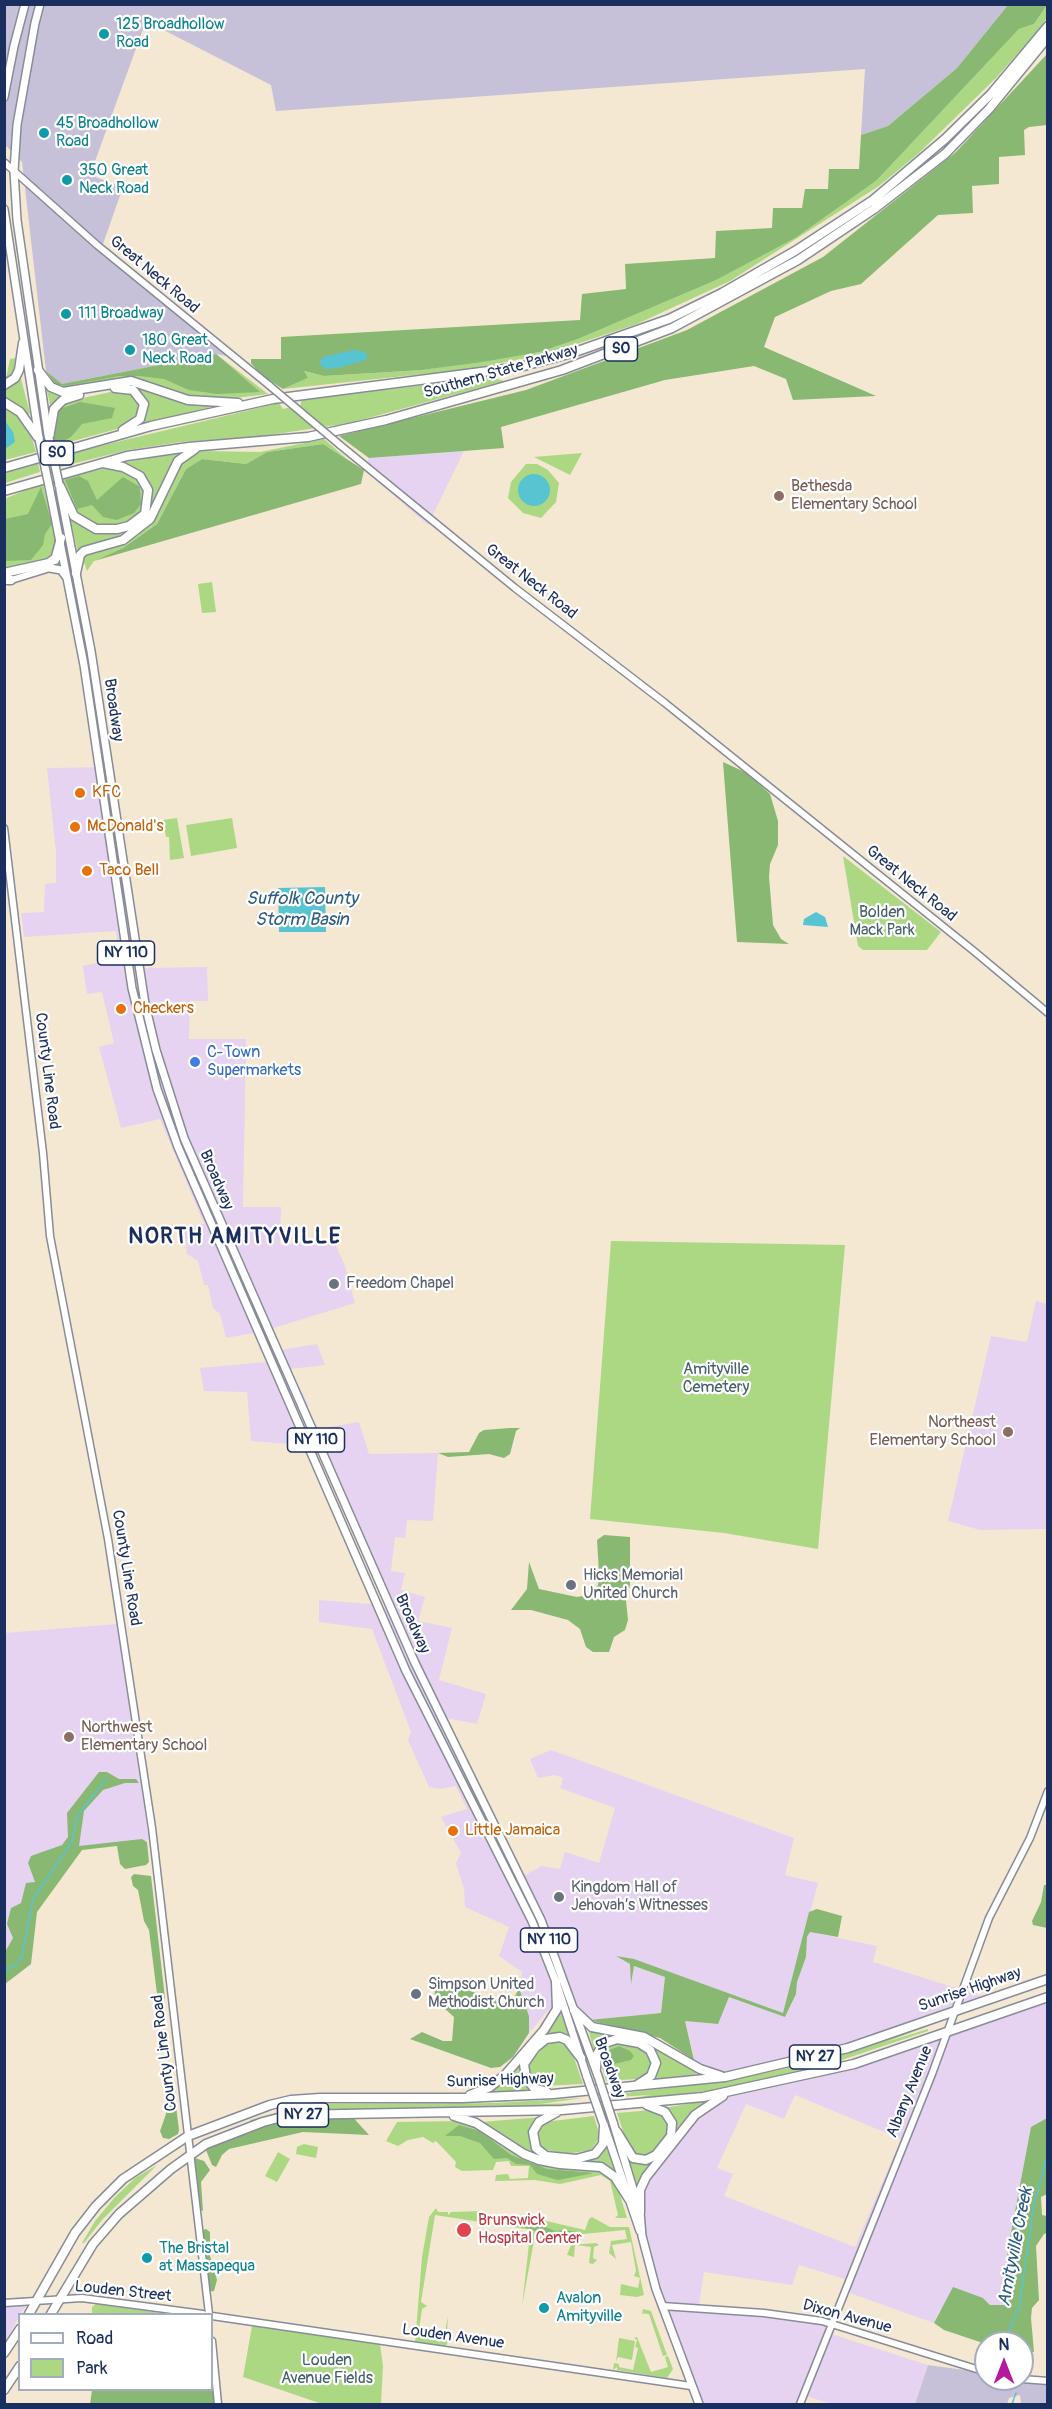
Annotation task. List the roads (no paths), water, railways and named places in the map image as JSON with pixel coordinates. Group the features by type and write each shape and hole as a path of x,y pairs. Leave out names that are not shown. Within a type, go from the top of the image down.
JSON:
{"highway":[{"name":"Southern State Parkway","path":"4,468 109,437 253,403 336,389 454,377 512,368 572,353 669,319 795,250 873,200 945,139 991,94 1047,26"},
{"name":"Southern State Parkway","path":"4,491 127,456 201,446 308,437 386,420 572,367 672,328 798,260 874,209 945,154 989,109 1047,37"},
{"path":"4,385 15,378 19,370 23,344"},
{"path":"38,370 51,387 63,392 131,381 188,400 253,403"},
{"path":"4,402 20,412 44,439 53,412 63,400 116,388 133,390 143,400 143,415 137,423 109,437"},
{"path":"76,573 78,561 84,550 123,540 146,523 157,508 178,461 184,454 201,446"},
{"path":"54,485 74,516 96,529 117,530 139,521 145,514 149,498 148,490 140,477 123,467 100,463"},
{"path":"50,568 58,556 61,538"},
{"path":"6,578 49,563 58,556"},
{"name":"Sunrise Highway","path":"29,2313 75,2233 96,2206 123,2180 188,2136 260,2108 291,2100 462,2098 553,2094 725,2077 848,2048 1047,1979"},
{"path":"462,2098 494,2085 544,2030 557,2009 556,1982"},
{"name":"Sunrise Highway","path":"52,2313 93,2244 119,2214 189,2156 206,2144 228,2134 290,2115 448,2114 562,2110 644,2104 732,2091 854,2064 1047,1997"},
{"path":"573,2010 592,2027 644,2037 700,2069 725,2077"},
{"path":"553,2094 530,2085 524,2070 527,2057 541,2044 554,2037 567,2040 581,2058"},
{"path":"597,2072 595,2059 600,2047 611,2040 623,2040 645,2046 655,2059 654,2072 647,2080 632,2088"},
{"path":"640,2212 641,2188 646,2178 695,2115 732,2091"},
{"path":"616,2132 633,2158 646,2160 656,2155 671,2136 672,2122 664,2112 644,2104"},
{"path":"562,2110 539,2122 533,2132 536,2148 546,2156 576,2159 595,2154 603,2144 604,2124"},
{"path":"448,2114 483,2126 524,2154 539,2160 601,2167 615,2177 629,2199"},
{"path":"4,2353 18,2332"},
{"path":"4,2390 18,2369"}],"main road":[{"path":"4,97 25,4"},
{"name":"NY 110","path":"14,171 16,125 40,4"},
{"name":"Great Neck Road","path":"4,162 97,245 515,588 758,777 1047,1013"},
{"name":"Broadway","path":"14,171 17,220 38,370 44,439"},
{"name":"Broadway","path":"4,209 23,344 76,573 145,1004 156,1050 186,1145 266,1328 420,1675 541,1920 614,2122 640,2212 642,2236"},
{"name":"Broadway","path":"54,485 132,988 157,1089 178,1148 406,1671 532,1921 556,1982 642,2236 662,2306 699,2404"},
{"path":"6,578 50,568 61,570 68,580"},
{"path":"100,778 110,778"},
{"name":"County Line Road","path":"4,828 43,1153 50,1236 108,1539 152,1828 189,2156 210,2313"},
{"path":"178,1148 186,1145"},
{"path":"231,1270 237,1274 247,1297 254,1298"},
{"path":"245,1303 253,1306 262,1326 266,1328"},
{"name":"Albany Avenue","path":"800,2404 948,2031 989,1917 1030,1838 1047,1791"},
{"name":"Louden Street","path":"4,2303 88,2299 195,2313"},
{"name":"Dixon Avenue","path":"662,2306 764,2313 833,2325 974,2368"},
{"name":"Louden Avenue","path":"213,2315 691,2386"},
{"path":"213,2352 218,2404"}],"water":[{"path":"353,350 363,351 367,355 366,360 338,368 325,369 319,363 323,357"},
{"path":"5,421 13,432 15,442 5,449"},
{"path":"534,474 545,479 550,490 545,501 534,506 523,501 518,490 523,479"},
{"name":"Suffolk County Storm Basin","path":"325,887 326,932 279,932 278,888"},
{"path":"816,912 825,917 828,927 803,925 804,919"}],"waterway":[{"path":"4,1970 16,1965 22,1957 33,1899 72,1842 77,1816 107,1778"},
{"name":"Amityville Creek","path":"1009,2331 1019,2308 1034,2204 1048,2153"},
{"name":"Amityville Creek","path":"1012,2404 1016,2393"}],"place":[{"name":"125 Broadhollow Road","path":"104,34"},
{"name":"45 Broadhollow Road","path":"44,133"},
{"name":"350 Great Neck Road","path":"67,180"},
{"name":"111 Broadway","path":"66,314"},
{"name":"180 Great Neck Road","path":"130,350"},
{"name":"Bethesda Elementary School","path":"779,496"},
{"name":"KFC","path":"80,793"},
{"name":"McDonald's","path":"75,827"},
{"name":"Taco Bell","path":"87,871"},
{"name":"Checkers","path":"121,1009"},
{"name":"C‑Town Supermarkets","path":"195,1062"},
{"name":"Freedom Chapel","path":"334,1284"},
{"name":"Northeast Elementary School","path":"1008,1432"},
{"name":"Hicks Memorial United Church","path":"571,1585"},
{"name":"Northwest Elementary School","path":"69,1737"},
{"name":"Little Jamaica","path":"453,1831"},
{"name":"Kingdom Hall of Jehovah’s Witnesses","path":"559,1897"},
{"name":"Simpson United Methodist Church","path":"416,1994"},
{"name":"Brunswick Hospital Center","path":"464,2230"},
{"name":"The Bristal at Massapequa","path":"147,2258"},
{"name":"Avalon Amityville","path":"544,2308"}],"district":[{"name":"NORTH AMITYVILLE","path":"235,1237"}],"park label":[{"name":"Bolden Mack Park","path":"882,922"},
{"name":"Amityville Cemetery","path":"716,1379"},
{"name":"Louden Avenue Fields","path":"327,2370"}]}
